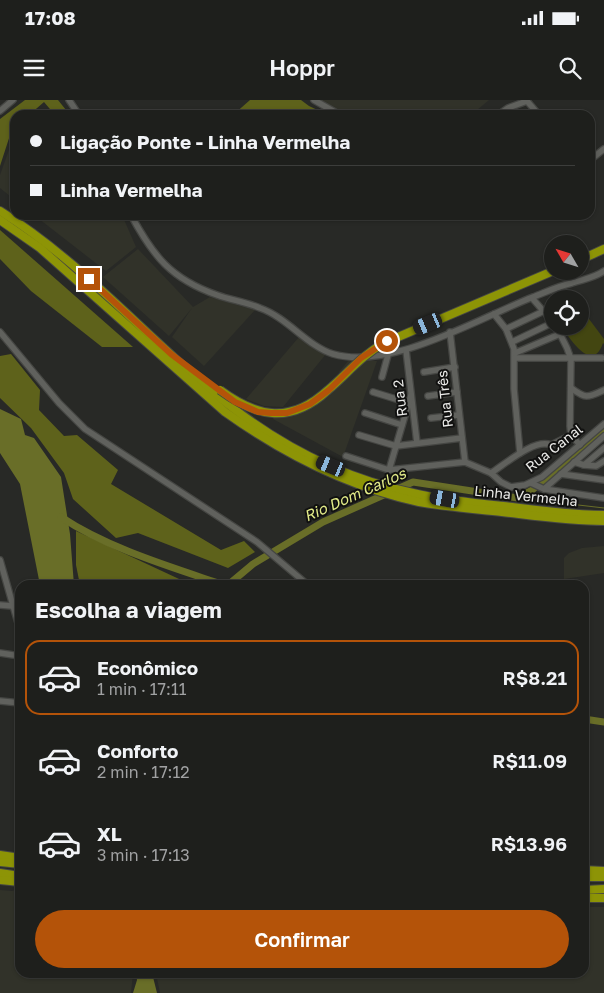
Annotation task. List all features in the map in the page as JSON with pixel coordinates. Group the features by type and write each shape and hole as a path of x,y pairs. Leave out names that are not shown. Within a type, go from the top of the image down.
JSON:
{"highway":[{"name":"Linha Vermelha","path":"0,220 40,248 225,412 275,446 310,464 348,477 388,494 441,505 571,520 604,521"},
{"name":"Linha Vermelha","path":"14,220 33,232 79,270 225,402 268,434 348,477 445,499 572,514 604,514"},
{"path":"589,256 604,249"},
{"path":"171,354 238,403 257,411 275,414 292,412 320,397 361,358 384,343 544,275"},
{"path":"0,855 15,857"},
{"path":"0,862 15,864"},
{"path":"589,872 604,871"},
{"path":"0,873 15,875"},
{"path":"589,873 604,876"},
{"path":"0,880 15,882"},
{"path":"589,890 604,889"},
{"path":"589,898 604,898"}],"street":[{"path":"0,110 13,100"},
{"path":"314,100 331,110"},
{"path":"507,110 527,101 536,110"},
{"path":"134,220 147,244 159,260 176,274 216,294 268,311 320,348 332,353 354,357 388,355 406,350 571,283 594,278 604,271"},
{"path":"506,328 544,311 532,298"},
{"path":"494,314 506,328 515,356 514,389 520,453"},
{"path":"512,342 544,326"},
{"path":"0,332 59,403 85,429 257,542 302,580"},
{"name":"Rua Três","path":"450,332 465,462"},
{"path":"515,356 558,335"},
{"path":"560,335 571,359 571,435 580,445"},
{"name":"Rua 2","path":"406,350 412,394 410,403 418,443"},
{"path":"382,377 388,355"},
{"path":"515,356 603,359"},
{"path":"424,372 455,367"},
{"path":"571,388 583,397 604,390"},
{"path":"373,392 410,403 388,470"},
{"path":"428,396 457,392"},
{"path":"365,414 402,425"},
{"path":"432,418 460,415"},
{"name":"Rua Canal","path":"465,462 491,472 500,482 508,486 533,483 604,424"},
{"path":"358,435 396,446 462,438"},
{"path":"491,472 520,453 544,444 551,446 571,435"},
{"path":"543,488 604,436"},
{"path":"584,465 604,448"},
{"path":"346,456 388,470 465,462"},
{"path":"574,462 596,466 604,461"},
{"path":"561,474 604,480"},
{"path":"533,483 543,488 604,498"},
{"path":"411,490 463,499 604,514"},
{"path":"0,560 15,615"},
{"path":"0,605 12,606"},
{"path":"0,654 15,656"},
{"path":"0,701 15,702"}],"shaded area":[{"path":"25,100 58,100 66,110 51,110 44,102 35,110 12,110"},
{"path":"250,100 301,100 317,110 239,110"},
{"path":"318,100 489,100 477,110 334,110"},
{"path":"10,111 10,135 0,166 0,119"},
{"path":"10,147 10,196 0,188 0,175"},
{"path":"40,220 124,220 136,247 106,271"},
{"path":"0,230 133,347 102,347 31,291 0,259"},
{"path":"138,249 193,307 210,297 255,310 204,366 172,337 192,308 169,336 103,277"},
{"path":"589,319 604,339 604,344 593,355 587,355 575,345 568,335 589,335"},
{"path":"299,337 310,346 326,354 283,407 264,406 246,399"},
{"path":"11,354 40,390 39,410 64,436 77,435 118,470 111,484 221,550 244,541 255,552 228,568 138,533 116,538 73,499 64,473 31,428 0,398 0,356"},
{"path":"349,360 377,361 343,457 273,419 275,416 300,412 321,401 344,377 339,372"},
{"path":"0,409 21,419 25,435 34,438 61,477 70,534 74,580 39,580 20,484 0,453"},
{"path":"76,531 181,580 79,580 76,565"},
{"path":"604,546 604,573 564,579 564,558 569,553 582,548"},
{"path":"0,890 15,890 15,978 132,978 131,993 0,993"},
{"path":"589,907 604,907 604,993 160,993 157,978 589,978"},
{"path":"137,978 153,978 157,993 133,993"}],"waterway":[{"name":"Rio Dom Carlos","path":"234,580 253,564 323,522 413,482 518,498 532,490 604,429"},
{"path":"518,498 604,508"},
{"name":"Rio Dom Carlos","path":"61,517 98,538 119,547 161,564 209,580"},
{"path":"589,720 604,722"}],"route":[{"path":"89,279 171,354 235,402 258,412 287,413 310,404 329,390 361,358 387,341"}]}
